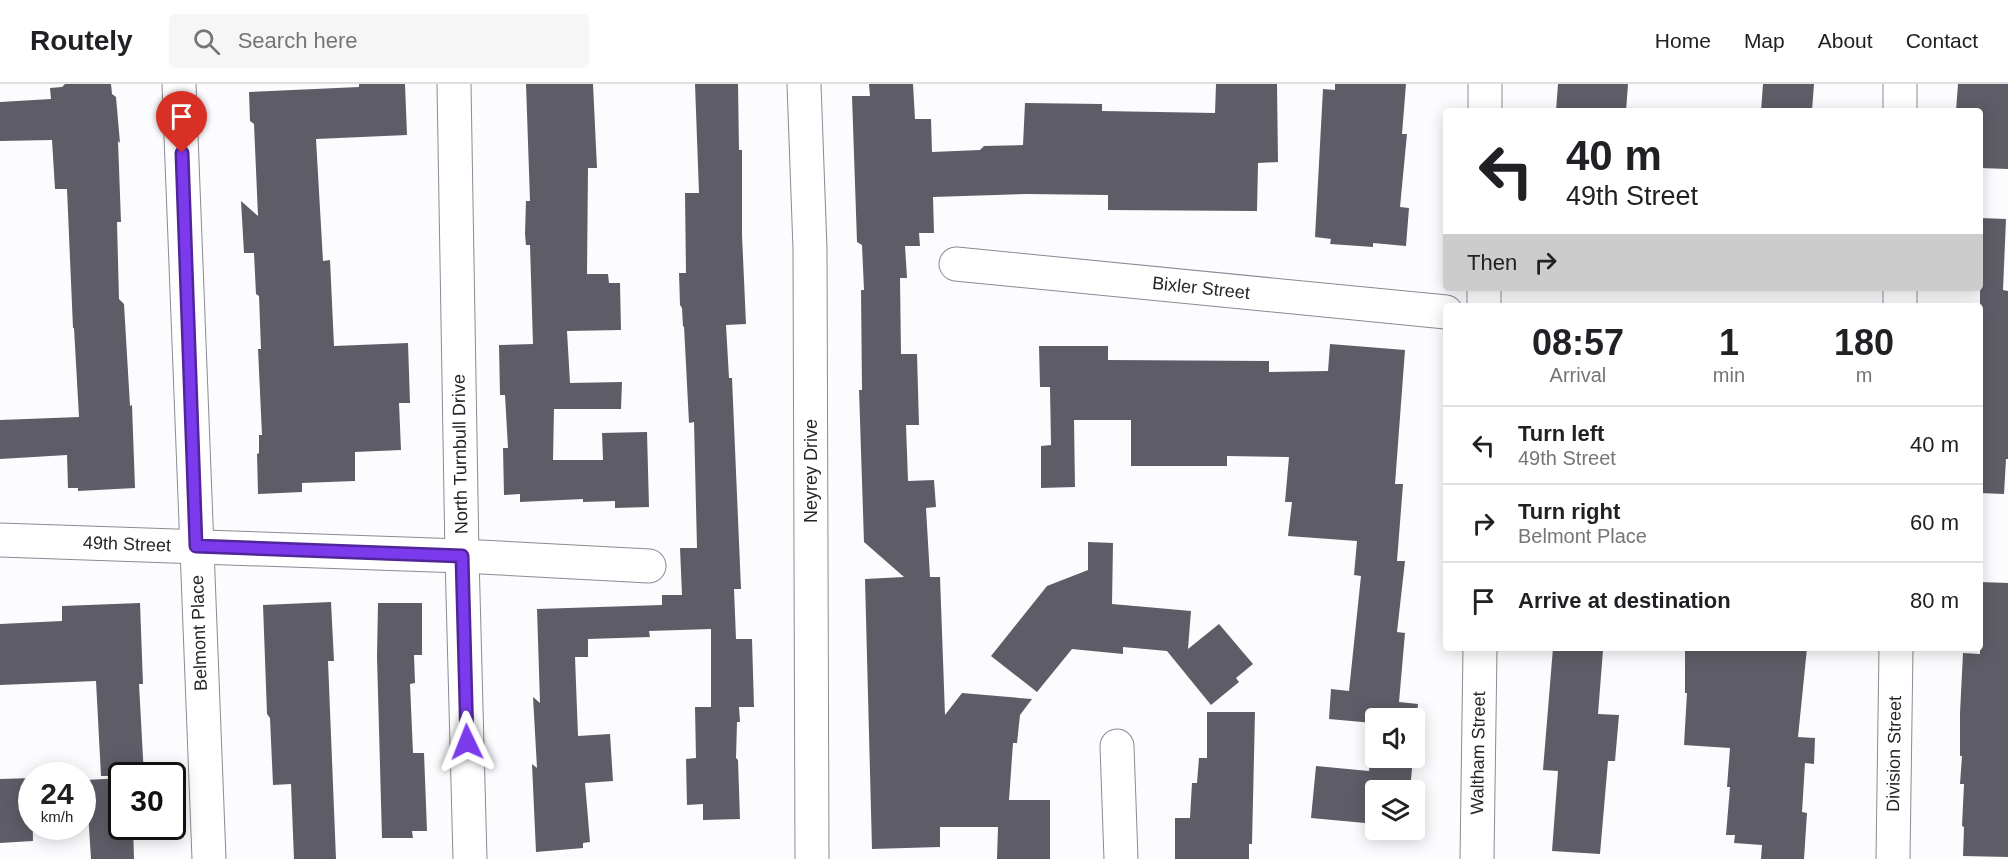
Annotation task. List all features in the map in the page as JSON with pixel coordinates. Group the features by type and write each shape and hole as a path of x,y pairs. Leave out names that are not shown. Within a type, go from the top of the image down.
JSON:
{"street":[{"name":"Belmont Place","path":"179,84 209,859"},
{"name":"North Turnbull Drive","path":"454,84 470,859"},
{"name":"Neyrey Drive","path":"804,84 810,249 812,859"},
{"path":"1485,84 1485,108"},
{"path":"1900,84 1900,108"},
{"name":"Bixler Street","path":"956,264 1443,312"},
{"name":"49th Street","path":"0,540 462,556 650,566"},
{"name":"Waltham Street","path":"1477,859 1480,651"},
{"name":"Division Street","path":"1893,859 1896,651"},
{"path":"1117,746 1121,859"}],"building":[{"path":"65,84 111,84 112,94 116,97 120,143 118,141 121,222 117,222 119,299 124,304 130,406 132,405 135,488 78,491 78,488 68,488 67,455 0,459 0,420 79,417 67,189 55,189 52,140 0,141 0,102 51,99 50,88 62,87"},
{"path":"359,84 405,84 407,135 316,139 323,261 330,260 334,346 408,343 410,403 399,403 401,450 355,452 355,481 302,483 302,492 258,494 257,454 259,453 259,435 262,435 258,349 261,349 259,296 256,294 254,253 244,253 241,201 258,216 254,124 250,121 249,92 359,87"},
{"path":"526,84 593,84 597,168 588,168 587,274 608,274 609,283 620,283 621,330 567,331 570,383 622,382 621,409 554,409 553,460 603,460 602,433 647,432 649,507 615,508 615,501 583,502 583,499 520,502 520,494 504,495 503,448 508,448 505,395 500,395 499,345 533,344 530,245 526,245 525,234 526,201 530,201"},
{"path":"695,84 738,84 746,324 726,325 729,378 732,378 741,589 734,589 736,639 752,639 754,707 739,707 740,722 737,722 736,758 738,760 740,819 703,820 703,804 687,805 686,759 696,758 695,707 711,707 711,629 649,631 650,637 588,639 588,657 575,657 578,736 610,734 613,781 585,783 590,842 583,843 583,848 536,852 532,764 537,768 533,697 540,703 537,609 662,605 662,595 682,595 680,548 697,548 694,422 689,423 679,273 686,273 685,193 699,193"},
{"path":"869,84 913,84 915,119 931,119 932,152 980,150 984,146 1023,145 1025,103 1102,104 1102,111 1215,113 1216,84 1277,84 1278,162 1258,163 1257,211 1108,210 1108,195 1027,194 933,197 934,233 919,233 920,246 905,246 907,278 900,278 901,354 917,354 919,425 906,425 908,481 934,480 936,507 926,508 930,577 940,577 945,715 962,693 1032,699 1020,715 1017,743 1013,743 1009,800 1050,800 1050,859 997,859 998,827 940,827 940,847 872,849 865,579 904,577 864,542 859,390 862,390 861,290 864,290 862,245 857,242 852,96 870,96"},
{"path":"1335,84 1406,84 1402,134 1407,134 1400,207 1409,208 1406,246 1373,243 1373,247 1330,244 1331,239 1315,237 1323,89 1335,90"},
{"path":"1558,84 1628,84 1626,108 1556,108"},
{"path":"1763,84 1814,84 1812,108 1761,108"},
{"path":"1958,84 2008,84 2008,169 1983,168 1983,108 1956,108"},
{"path":"1983,218 2006,219 2003,290 2008,291 2008,459 2006,459 2004,494 1983,493 1983,303 1980,303 1980,291 1983,291"},
{"path":"1330,344 1405,350 1395,484 1403,484 1397,561 1405,561 1397,632 1405,633 1399,702 1418,704 1418,708 1365,708 1365,722 1329,719 1331,689 1349,691 1361,576 1354,575 1357,541 1288,536 1292,502 1285,502 1289,457 1227,456 1227,466 1131,466 1131,420 1074,420 1075,487 1041,488 1041,446 1051,445 1050,387 1040,387 1039,346 1108,346 1108,360 1269,361 1269,372 1328,371"},
{"path":"1088,542 1113,543 1112,604 1191,611 1188,649 1219,624 1253,664 1236,678 1239,682 1211,705 1167,651 1123,647 1123,654 1072,649 1037,692 991,656 1047,586 1088,570"},
{"path":"1983,582 2008,583 2008,857 1963,856 1964,784 1960,784 1962,756 1960,756 1960,713 1963,653 1980,654 1980,651 1983,651"},
{"path":"331,602 334,661 328,661 336,859 294,859 291,784 273,785 270,718 267,714 263,605"},
{"path":"140,603 143,684 139,684 143,762 108,762 108,776 101,776 96,681 0,685 0,624 62,621 62,606"},
{"path":"378,603 422,603 422,655 414,655 415,683 410,684 413,753 424,753 427,831 412,831 413,838 382,838 377,657"},
{"path":"1553,651 1603,651 1598,714 1619,715 1615,761 1608,761 1600,854 1552,851 1558,771 1543,770"},
{"path":"1685,651 1807,651 1798,737 1815,738 1814,764 1805,763 1802,812 1807,813 1804,859 1761,859 1762,845 1734,843 1735,835 1726,835 1730,748 1684,745 1687,693 1685,693"},
{"path":"1207,712 1255,712 1252,844 1249,844 1249,859 1175,859 1175,818 1190,818 1192,783 1197,783 1199,758 1207,758"},
{"path":"1316,766 1369,771 1369,768 1412,768 1411,780 1365,780 1365,823 1311,818"},
{"path":"18,778 18,840 33,841 0,843 0,779"},
{"path":"96,779 108,779 108,840 133,840 134,859 91,859 90,840 96,840"}],"route":[{"path":"182,153 196,546 462,556 467,742"}]}
